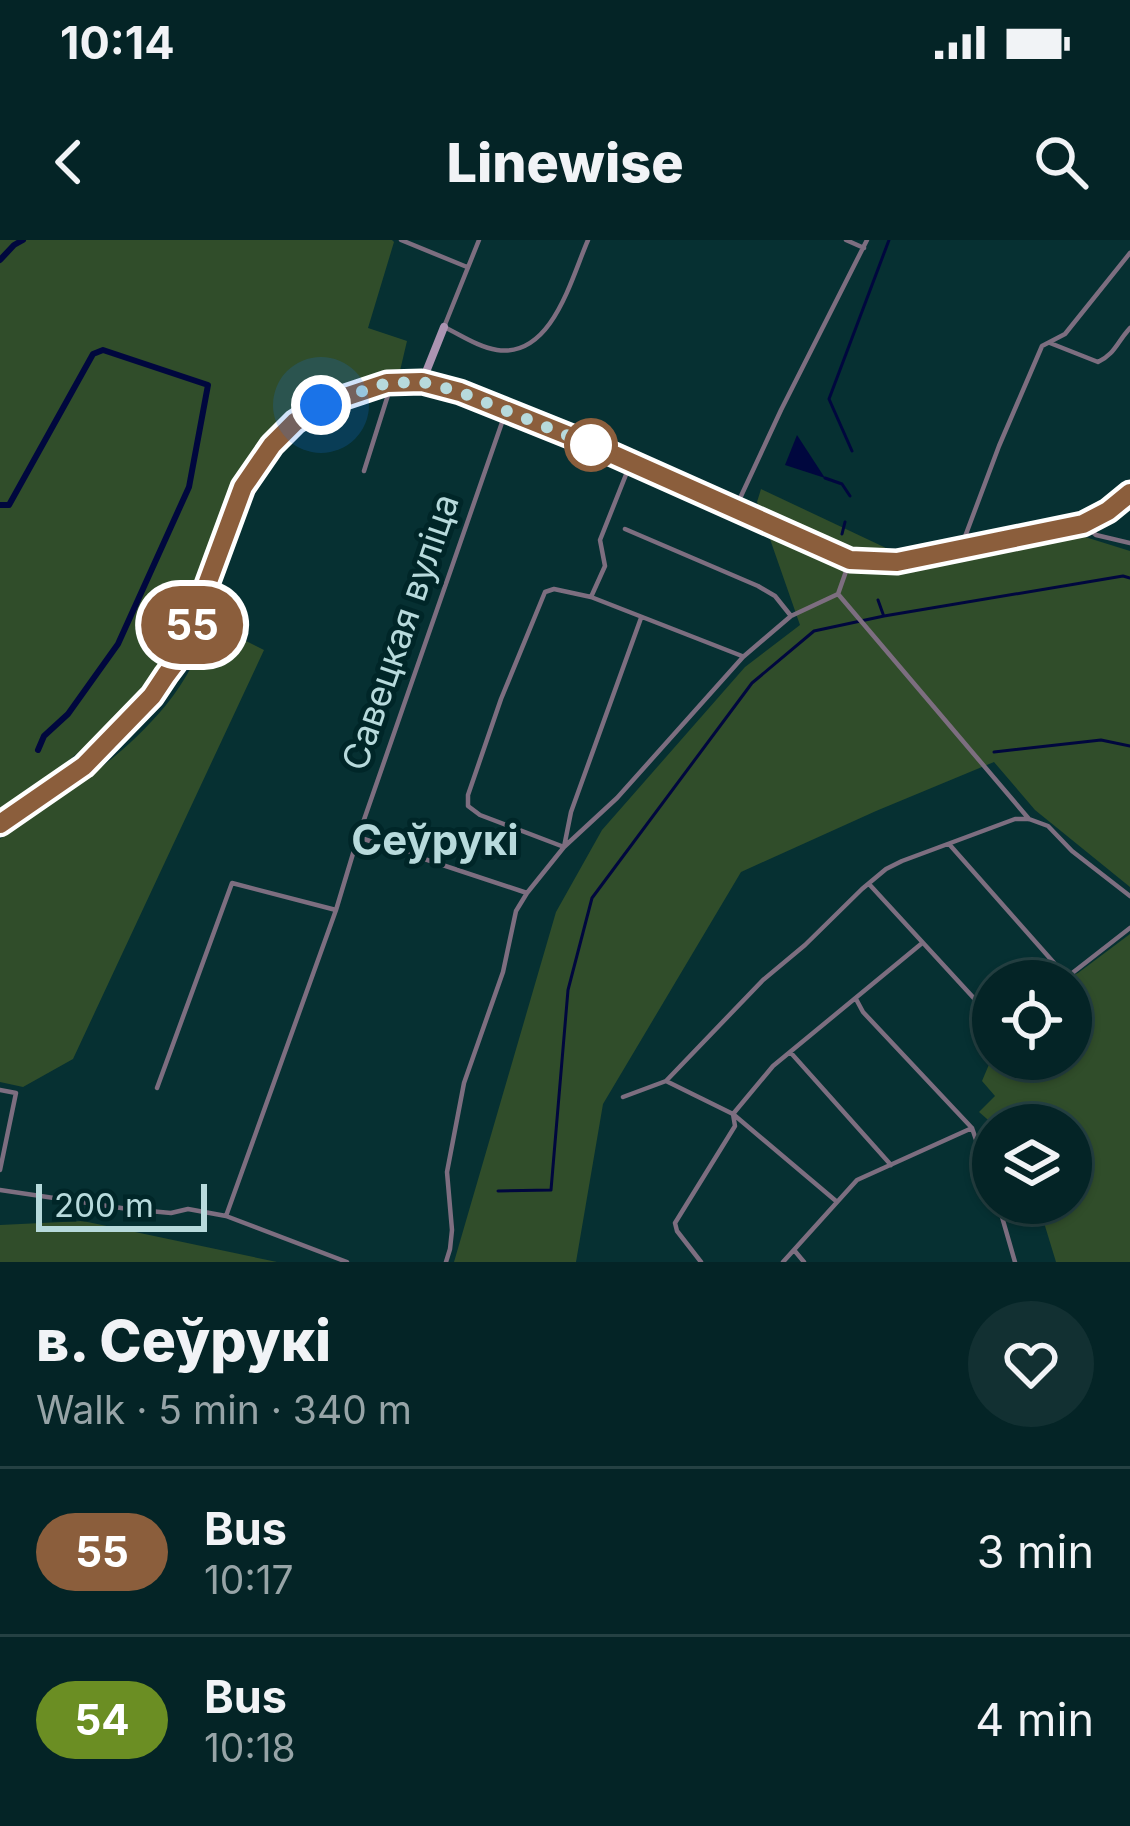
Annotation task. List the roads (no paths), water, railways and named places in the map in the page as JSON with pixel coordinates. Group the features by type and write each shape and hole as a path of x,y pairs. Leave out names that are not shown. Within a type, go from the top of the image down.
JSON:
{"street":[{"path":"400,240 467,267"},
{"path":"422,382 479,240"},
{"path":"444,327 500,351 523,348 552,323 588,240"},
{"path":"846,240 864,248"},
{"path":"735,509 867,240"},
{"path":"960,550 999,446 1046,345 1065,334 1130,253"},
{"path":"1046,345 1098,362 1111,356 1130,328"},
{"path":"0,824 84,766 152,696 181,655 243,487 272,445 321,405 387,383 422,382 460,392 850,560 897,562 1083,524 1130,493"},
{"path":"364,471 388,395 387,383"},
{"name":"Савецкая вуліца","path":"226,1216 506,411"},
{"path":"591,597 605,566 600,540 631,462"},
{"path":"1083,524 1096,535 1130,543"},
{"path":"625,529 758,586 775,596 791,616"},
{"path":"446,1262 452,1230 447,1172 464,1083 526,893 743,657 791,616 838,594 850,560"},
{"path":"565,847 480,815 468,806 501,699 545,592 554,589 591,597 743,657"},
{"path":"838,594 1029,819"},
{"path":"565,847 571,812 641,618"},
{"path":"623,1097 666,1081 763,980 886,869 949,844 1016,819 1029,819 1048,826 1130,896"},
{"path":"358,837 526,893"},
{"path":"949,844 1051,960"},
{"path":"157,1088 232,883 336,910"},
{"path":"869,884 972,997"},
{"path":"1089,960 1130,928"},
{"path":"701,1262 675,1223 735,1126 733,1114 789,1052 921,944"},
{"path":"783,1262 857,1180 972,1129 856,999"},
{"path":"789,1052 891,1165"},
{"path":"666,1081 733,1114 836,1202"},
{"path":"0,1090 16,1094 0,1170"},
{"path":"0,1190 171,1214 188,1208 226,1216 347,1262"},
{"path":"1004,1224 1015,1262"},
{"path":"794,1250 804,1262"}],"waterway":[{"path":"0,260 23,240"},
{"path":"852,451 829,399 889,240"},
{"path":"0,505 9,505 93,354 103,350 208,385 189,487 118,644 68,714 44,736 38,750"},
{"path":"825,478 842,484 850,496"},
{"path":"842,534 845,522"},
{"path":"498,1191 551,1190 568,990 592,898 752,683 814,631 1130,578"},
{"path":"878,600 883,614"},
{"path":"994,752 1101,740 1130,746"}],"district":[{"name":"Сеўрукі","path":"435,840"}]}
